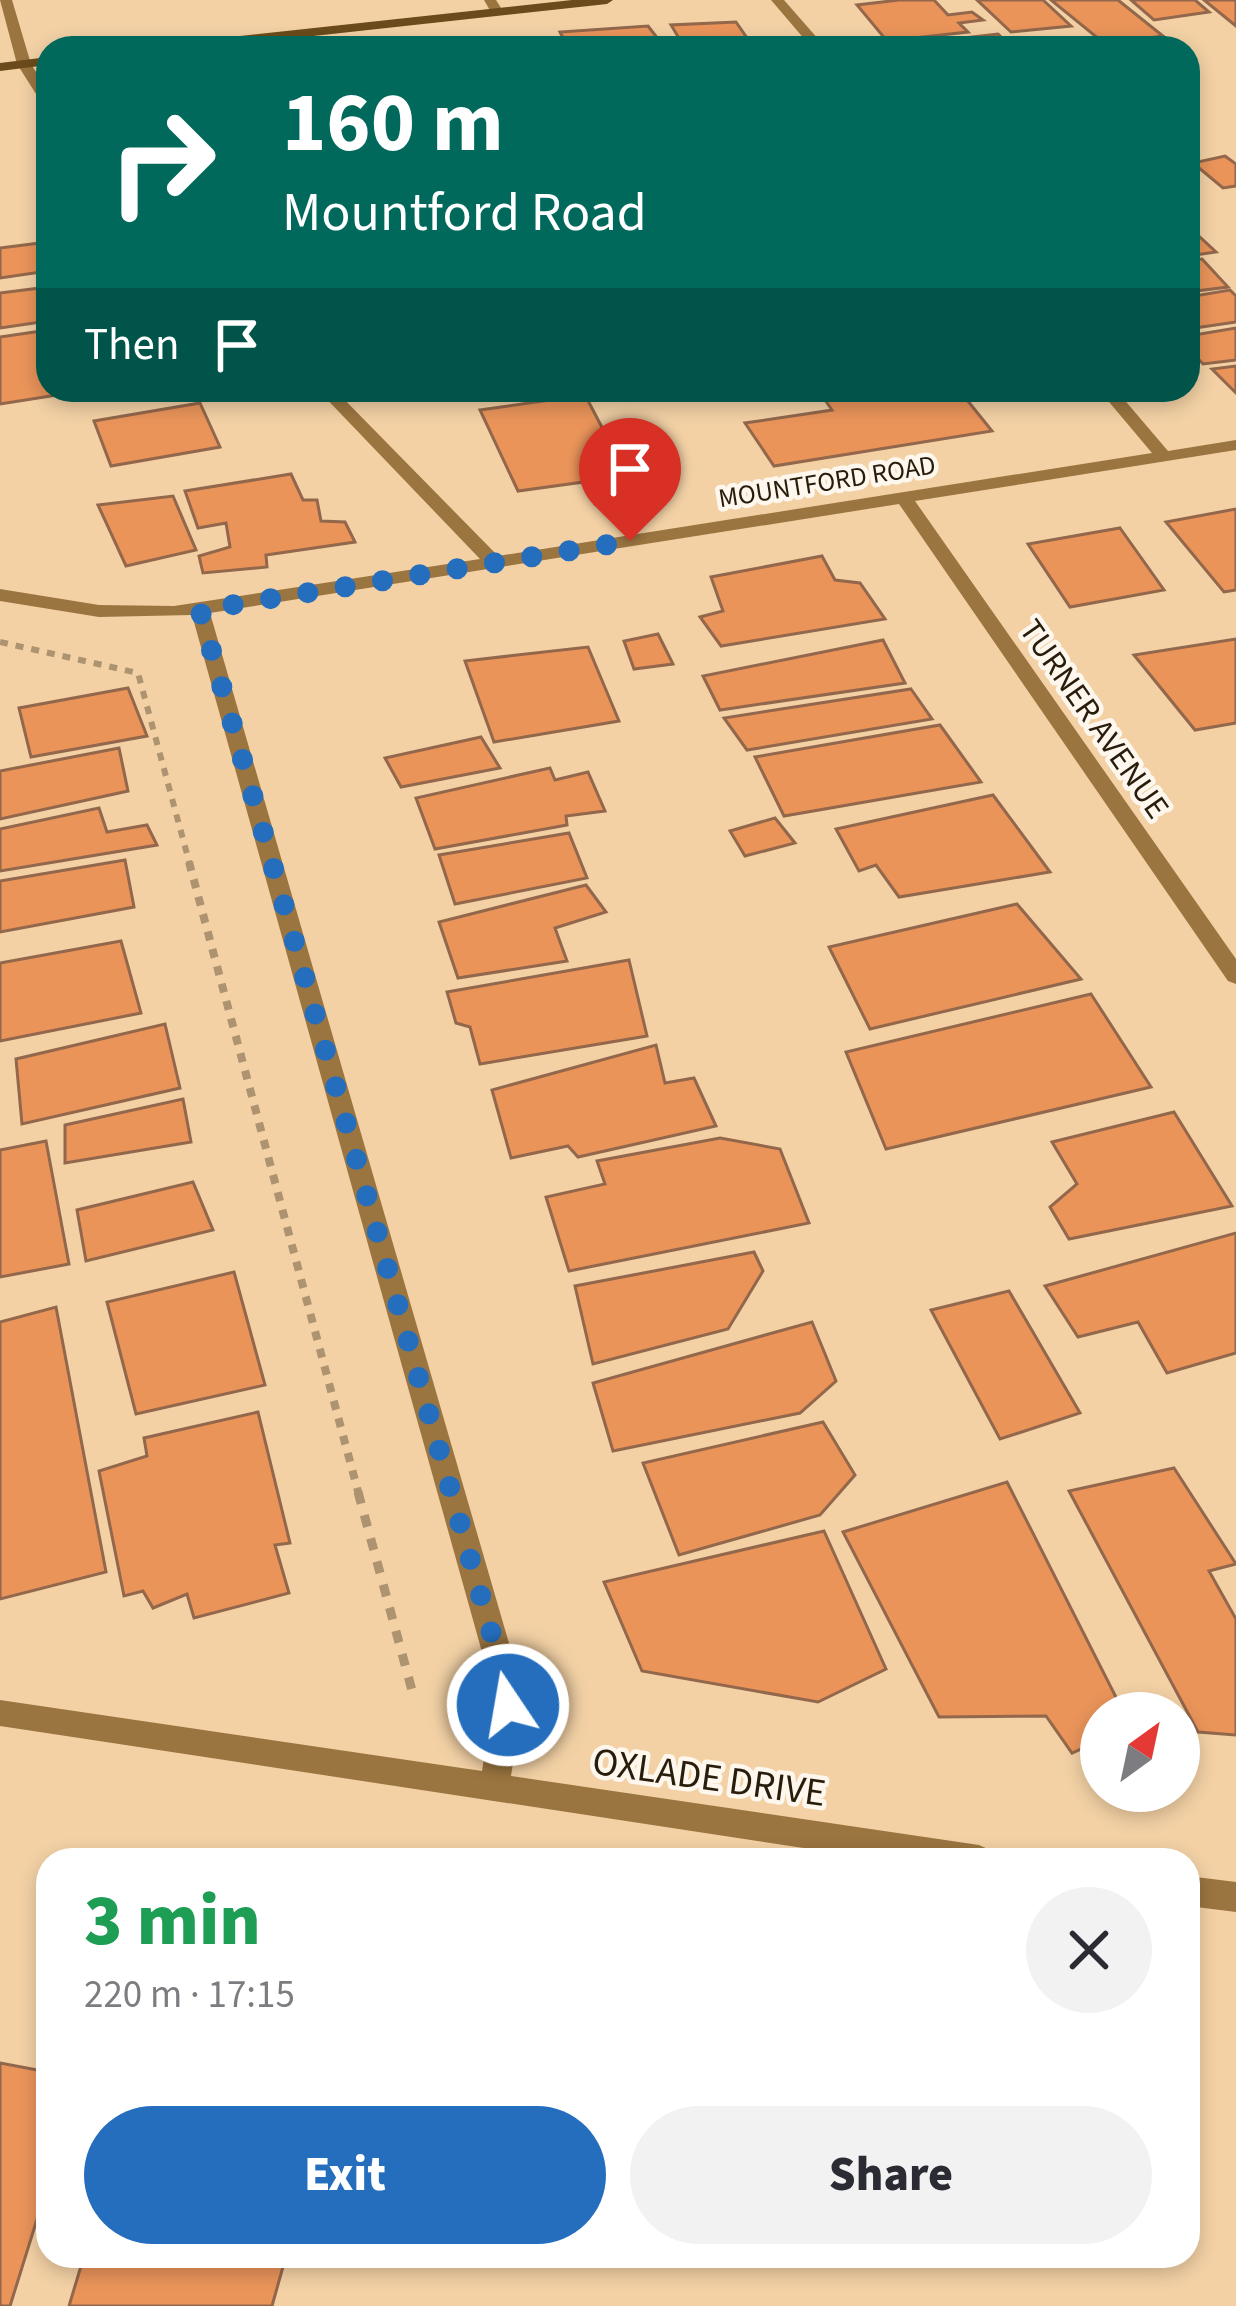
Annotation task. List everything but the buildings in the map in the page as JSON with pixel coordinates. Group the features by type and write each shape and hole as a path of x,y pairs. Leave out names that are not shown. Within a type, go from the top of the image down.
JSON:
{"street":[{"path":"6,0 24,64 36,83"},
{"path":"260,36 494,6 607,0"},
{"path":"777,0 808,36"},
{"path":"0,67 36,63"},
{"path":"338,402 494,562"},
{"path":"1117,402 1164,457"},
{"name":"MOUNTFORD ROAD","path":"0,595 70,611 146,616 200,610 1236,445"},
{"name":"TURNER AVENUE","path":"903,497 1236,976"},
{"path":"200,610 509,1695 494,1789"},
{"name":"OXLADE DRIVE","path":"0,1713 897,1848"},
{"path":"1200,1892 1236,1897"}],"path":[{"path":"0,642 138,673 413,1694"}],"route":[{"path":"508,1705 509,1695 200,610 630,541"}]}
